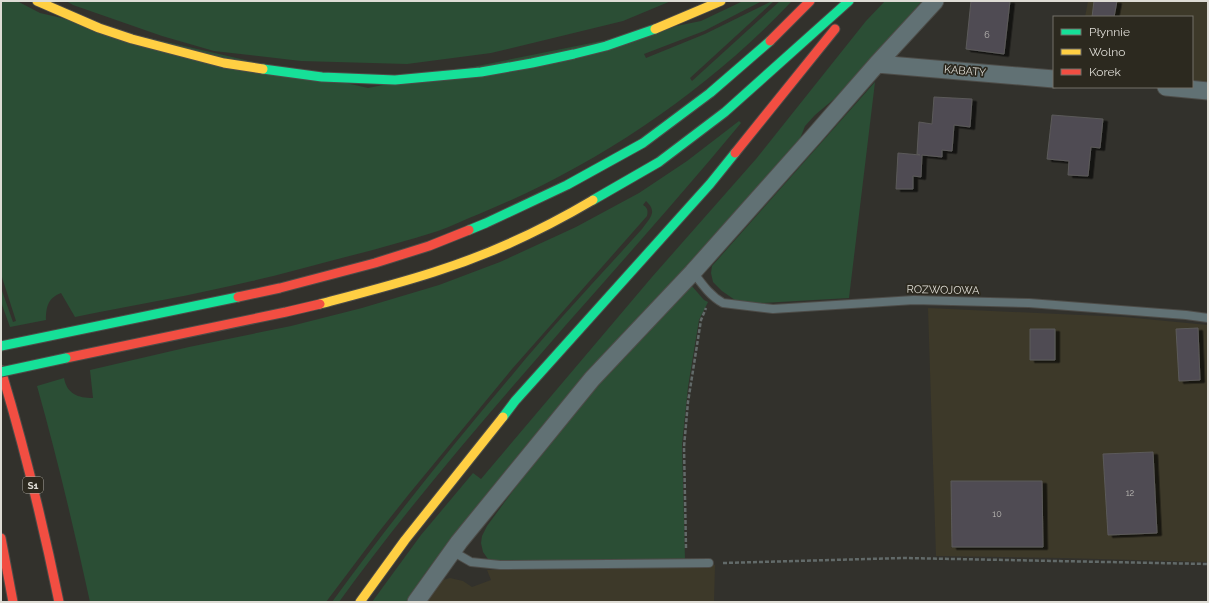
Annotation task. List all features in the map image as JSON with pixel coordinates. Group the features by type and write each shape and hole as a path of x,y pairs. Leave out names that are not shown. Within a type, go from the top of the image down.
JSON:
{"highway":[{"path":"37,1 99,28 146,43 224,63 269,71 322,77 395,80 481,72 532,64 574,54 606,46 649,31 721,1"},
{"path":"1,346 280,288 353,269 429,246 486,223 567,185 643,143 710,93 774,37 810,1"},
{"path":"1,371 338,299 435,272 499,248 576,210 659,162 725,112 849,1"},
{"path":"360,602 410,534 515,401 710,184 857,1"},
{"name":"S1","path":"1,371 13,409 40,511 59,602"},
{"path":"1,538 13,602"}],"street":[{"path":"416,602 452,551 592,379 693,272 877,64 935,1"},
{"name":"KABATY","path":"877,64 1053,79"},
{"path":"1176,88 1208,91"}],"lane":[{"path":"693,272 714,298"},
{"name":"ROZWOJOWA","path":"714,298 723,303 773,309 914,300 1054,304 1208,318"},
{"path":"452,551 471,562 500,565 709,563"}],"path":[{"path":"687,564 684,447 688,402 701,320 707,307 714,298"},
{"path":"709,563 904,558 1208,564"}],"shaded area":[{"path":"1088,1 1208,1 1208,87 1193,86 1193,16 1085,16"},
{"path":"928,308 1124,317 1208,325 1208,562 936,556"},
{"path":"715,565 714,602 421,602 434,586 443,580 450,578 463,581 472,587 491,580 487,570"}],"green space":[{"path":"1,1 17,1 40,13 368,88 701,21 743,1 762,1 704,31 644,54 646,58 705,34 774,1 690,78 692,81 780,1 792,1 758,35 723,66 686,96 647,124 607,150 565,173 522,195 448,227 399,243 273,276 208,291 75,317 61,293 51,300 47,311 46,320 10,327 1,302 1,288 13,322 16,321 1,274"},
{"path":"66,1 671,1 623,21 491,53 407,64 301,61 214,51 162,36 73,5"},
{"path":"885,1 922,1 872,59 834,99 815,115 805,126 794,154 478,505 426,572 406,602 372,602 421,535 473,473 481,479 652,277 756,159 866,21"},
{"path":"875,82 849,298 760,303 735,300 722,291 713,282 711,273 712,266"},
{"path":"739,121 741,123 710,160 449,461 339,602 332,602 375,544 443,458 544,337 642,229 652,215 652,208 646,201 643,205 646,207 648,213 647,216 512,369 409,494 326,602 90,602 65,493 37,386 64,378 68,388 74,394 93,398 90,370 189,347 291,326 362,308 439,285 500,262 576,227 639,193 687,161"},
{"path":"691,285 704,300 708,302 699,320 688,387 682,445 685,560 496,562 488,559 483,552 481,543 482,536 487,526 563,423"}],"building":[{"path":"971,1 1010,1 1004,54 966,49"},
{"path":"1094,1 1117,1 1114,16 1092,16"},
{"path":"934,97 972,99 970,127 954,125 952,151 942,150 942,157 922,155 921,177 913,176 913,189 896,189 898,153 920,155 917,154 919,122 932,124"},
{"path":"1052,115 1103,119 1100,148 1091,147 1088,176 1068,175 1069,161 1047,159"},
{"path":"1198,328 1200,380 1179,381 1176,329"},
{"path":"1030,329 1055,329 1055,360 1030,360"},
{"path":"1153,452 1157,533 1108,535 1103,454"},
{"path":"951,481 1042,481 1043,547 952,547"}],"traffic: fast":[{"path":"593,200 659,162 725,112 849,1"},
{"path":"263,69 322,77 395,80 481,72 574,54 606,46 655,29"},
{"path":"469,230 567,185 643,143 710,93 770,41"},
{"path":"503,417 515,401 710,184 735,153"},
{"path":"1,346 238,297"},
{"path":"1,372 66,358"}],"traffic: slow":[{"path":"37,1 99,28 132,39 224,63 263,69"},
{"path":"655,29 721,1"},
{"path":"320,304 406,281 475,258 535,231 593,200"},
{"path":"360,602 405,540 503,417"}],"traffic: jam":[{"path":"770,41 810,1"},
{"path":"735,153 835,29"},
{"path":"238,297 280,288 375,263 429,246 469,230"},
{"path":"66,358 320,304"},
{"path":"1,370 33,485 59,602"},
{"path":"1,538 13,602"}]}
